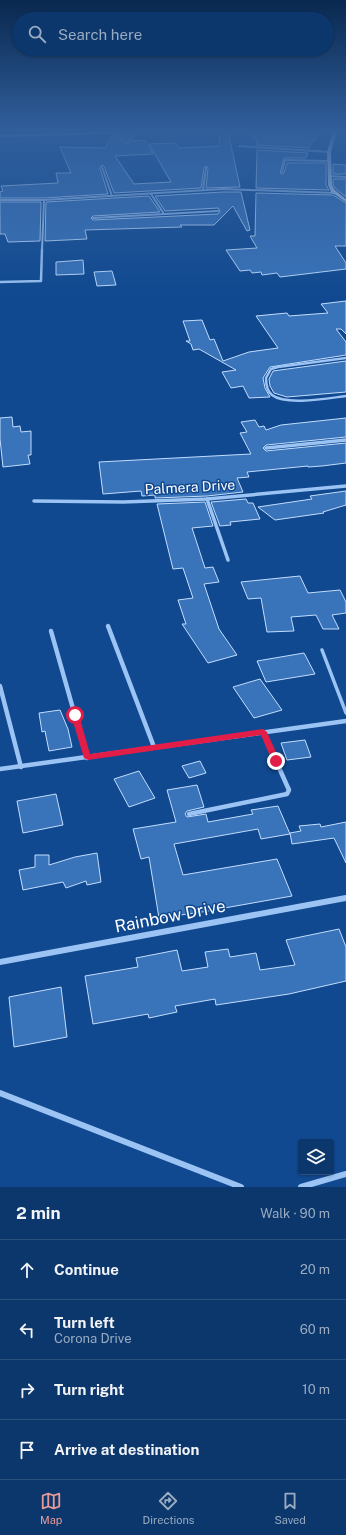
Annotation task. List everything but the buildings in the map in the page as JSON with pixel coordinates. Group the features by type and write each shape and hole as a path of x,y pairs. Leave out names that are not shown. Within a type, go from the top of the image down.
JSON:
{"street":[{"path":"109,186 112,196"},
{"path":"331,186 346,201"},
{"path":"0,200 44,200 203,190 336,193"},
{"path":"152,194 164,214"},
{"path":"0,282 40,281 44,200"},
{"path":"93,218 218,211"},
{"path":"346,358 289,365 271,369 266,378 268,388 272,396 277,398 305,400 346,396"},
{"path":"266,448 346,440"},
{"name":"Palmera Drive","path":"34,501 123,502 207,499 346,486"},
{"path":"207,499 228,560"},
{"path":"108,626 154,747"},
{"path":"51,631 88,758"},
{"path":"0,686 21,766"},
{"path":"0,769 346,721"},
{"path":"189,814 287,794 289,790 263,732"},
{"name":"Rainbow Drive","path":"0,962 346,898"},
{"path":"0,1093 241,1187"},
{"path":"301,1187 346,1174"}],"lane":[{"path":"322,650 346,712"}],"route":[{"path":"75,715 88,758 263,732 276,761"}]}
